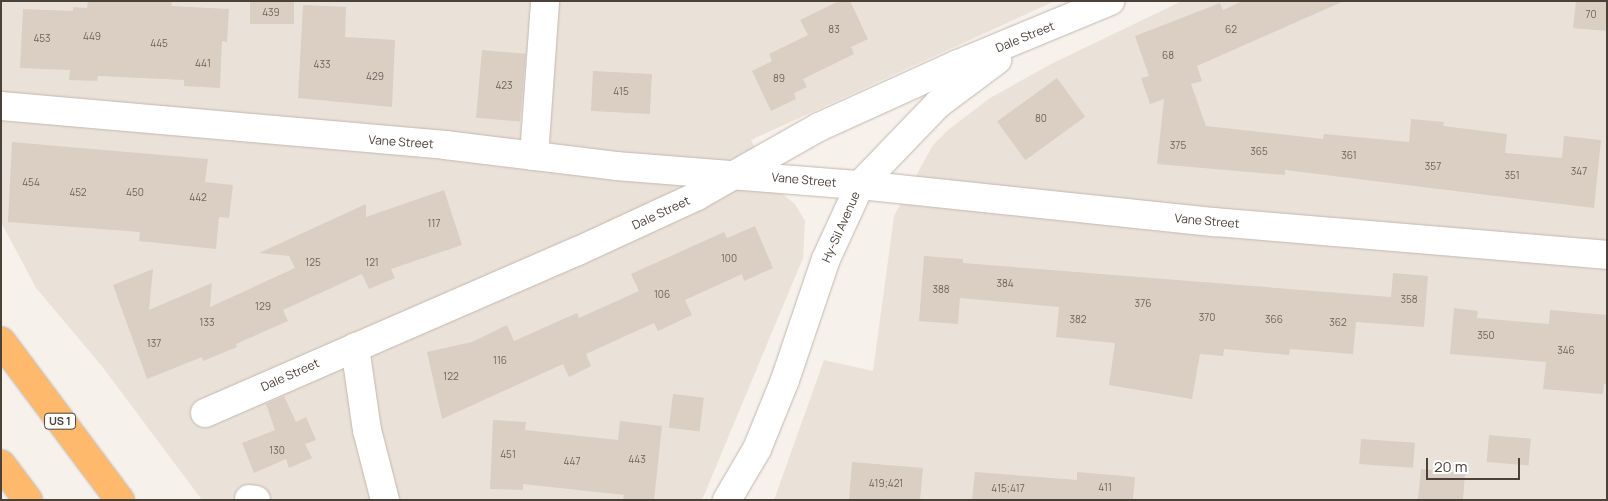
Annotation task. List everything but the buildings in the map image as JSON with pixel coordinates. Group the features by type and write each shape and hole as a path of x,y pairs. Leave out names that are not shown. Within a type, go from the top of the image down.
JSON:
{"highway":[{"name":"US 1","path":"1,341 120,500"},
{"path":"1,464 28,500"}],"street":[{"path":"534,156 545,1"},
{"name":"Dale Street","path":"205,413 578,251 697,196 819,127 1110,1"},
{"name":"Hy-Sil Avenue","path":"727,500 757,449 785,380 826,259 860,185 938,104 982,69 1052,26"},
{"name":"Vane Street","path":"1,106 153,118 616,166 860,185 1215,222 1607,255"},
{"path":"355,347 368,430 385,500"},
{"path":"249,499 256,500"}],"shaded area":[{"path":"1,1 1055,1 751,140 780,192 795,204 805,221 803,258 702,500 202,500 101,365 36,288 1,222"},
{"path":"1182,1 1607,1 1607,500 774,500 824,360 873,371 894,216 933,145 948,130 990,98 1051,64"}]}
